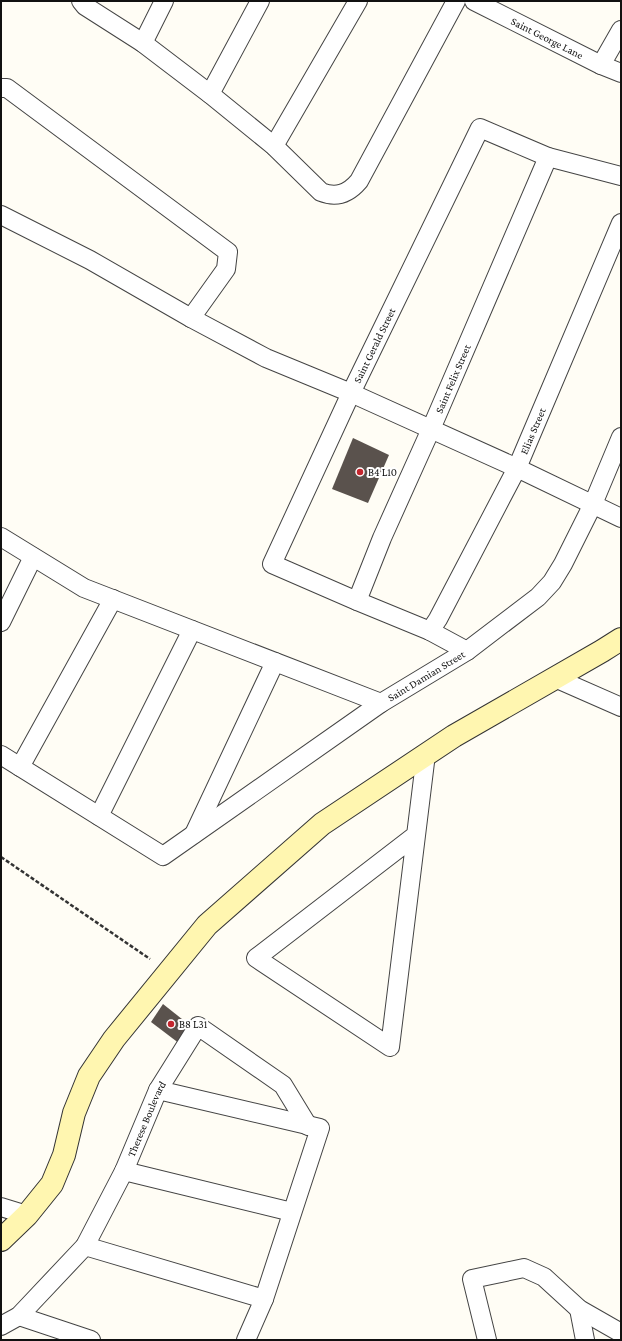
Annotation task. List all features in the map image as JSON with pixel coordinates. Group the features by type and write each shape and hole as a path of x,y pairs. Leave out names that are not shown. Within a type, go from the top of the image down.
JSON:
{"street":[{"path":"81,1 85,6 143,43 210,94 274,146 321,192 338,195 351,189 359,181 456,1"},
{"path":"143,43 164,1"},
{"path":"210,94 260,1"},
{"path":"274,146 358,1"},
{"name":"Saint George Lane","path":"474,1 601,65 621,73"},
{"path":"601,65 621,30"},
{"path":"1,88 7,88 228,252 226,269 191,318"},
{"name":"Saint Gerald Street","path":"357,602 272,564 350,393 480,128 548,157"},
{"path":"548,157 621,176"},
{"name":"Saint Felix Street","path":"357,602 382,538 431,429 548,157"},
{"path":"1,215 90,260 191,318 266,358 431,429 621,518"},
{"name":"Elias Street","path":"430,631 438,619 517,468 621,223"},
{"name":"Saint Damian Street","path":"99,816 163,856 381,703 467,651 538,597 552,582 563,564 593,504 621,437"},
{"path":"1,538 84,588 381,703"},
{"path":"1,622 33,557"},
{"path":"20,767 112,599"},
{"path":"357,602 430,631 467,651"},
{"path":"1,755 99,816 192,630"},
{"path":"1,1240 27,1215 52,1184 64,1155 74,1113 88,1076 114,1039 208,925 322,824 454,736 621,639"},
{"path":"193,835 276,662"},
{"path":"555,678 621,707"},
{"path":"416,835 256,958 390,1047 426,754"},
{"name":"Therese Boulevard","path":"1,1326 19,1316 84,1246 124,1172 158,1090 198,1026 283,1084 308,1126"},
{"path":"158,1090 320,1128 264,1299 246,1340"},
{"path":"124,1172 292,1212"},
{"path":"1,1206 27,1215"},
{"path":"84,1246 264,1299"},
{"path":"487,1340 472,1279 524,1268 544,1277 579,1309 621,1333"},
{"path":"579,1309 585,1340"},
{"path":"19,1316 92,1340"}],"path":[{"path":"1,857 169,972"}],"building":[{"name":"B4 L10","path":"353,438 389,455 368,503 332,489"},
{"name":"B8 L31","path":"163,1004 192,1027 180,1044 151,1022"}],"place":[{"name":"B4 L10","path":"360,472"},
{"name":"B8 L31","path":"171,1024"}]}
